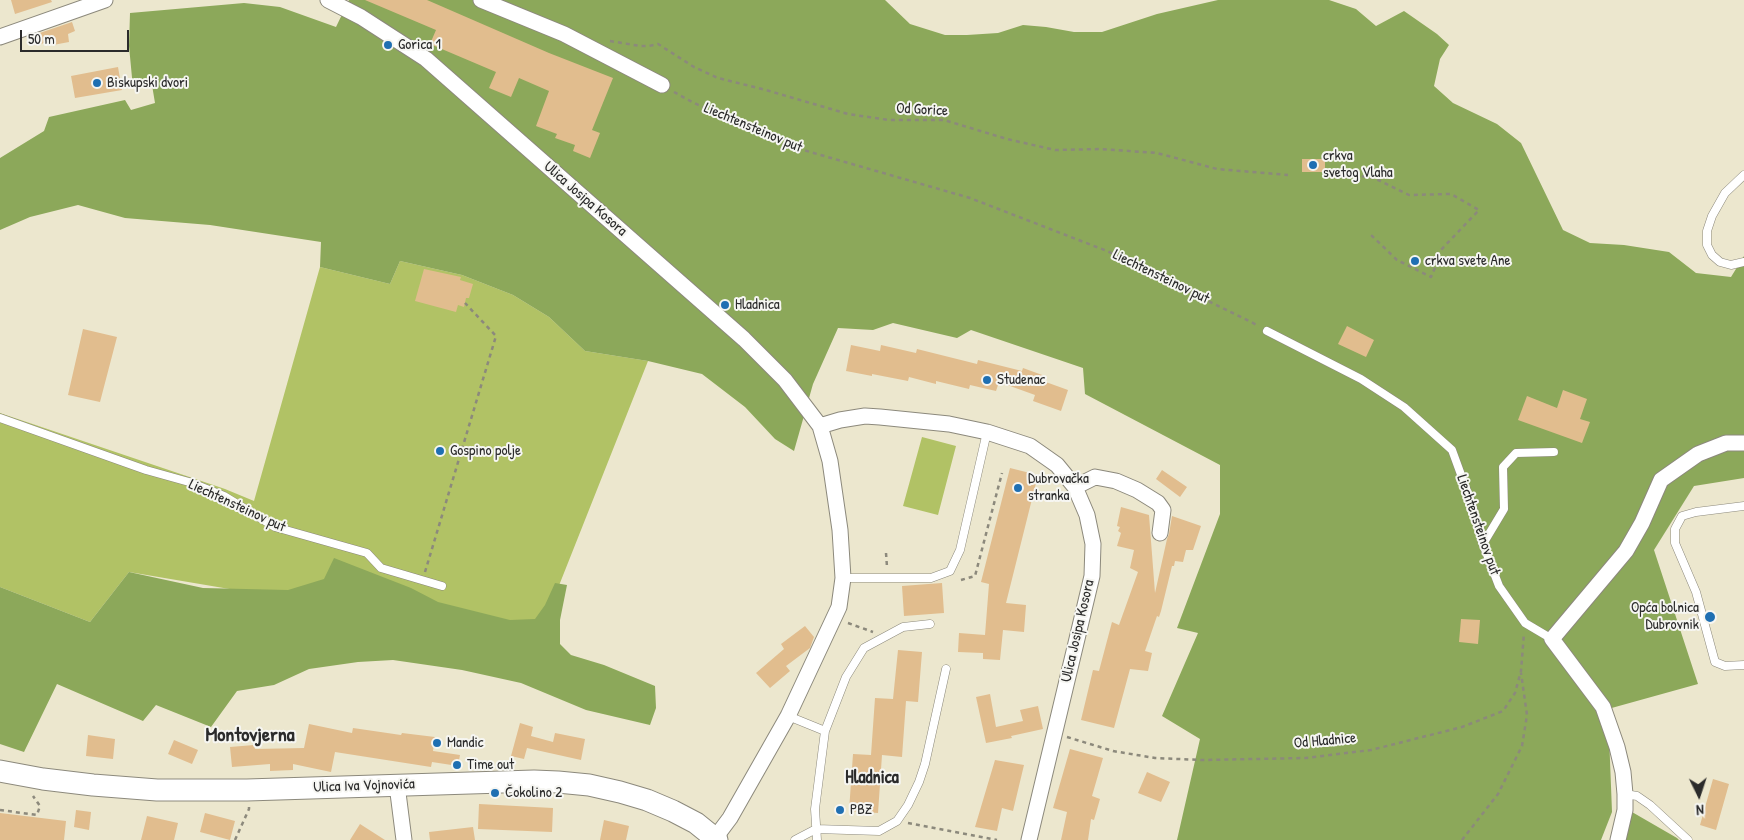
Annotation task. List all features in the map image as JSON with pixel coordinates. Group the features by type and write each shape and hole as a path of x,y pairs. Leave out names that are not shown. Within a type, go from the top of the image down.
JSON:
{"main road":[{"name":"Ulica Iva Vojnovića","path":"0,771 43,779 157,790 247,790 534,781 589,785 620,792 673,811 696,823 716,839"}],"street":[{"path":"0,37 105,0"},
{"path":"481,0 564,34 662,85"},
{"name":"Ulica Josipa Kosora","path":"334,1 402,44 441,72 744,339 785,380 820,426 830,461 836,498 843,578 839,606 788,716 716,839"},
{"name":"Ulica Josipa Kosora","path":"820,426 840,420 865,416 949,424 987,432 1030,446 1056,465 1075,487 1087,515 1093,544 1092,576 1029,840"},
{"path":"1552,639 1626,551 1642,523 1661,480 1698,454 1726,443 1744,443"},
{"path":"1075,487 1095,478 1116,480 1138,490 1158,503 1163,510 1160,533"},
{"name":"Liechtensteinov put","path":"1552,639 1603,707 1617,747 1623,772 1625,794 1625,810 1618,840"},
{"path":"397,785 404,840"}],"lane":[{"path":"1744,175 1725,193 1712,216 1707,231 1707,245 1712,255 1720,262 1731,265 1744,262"},
{"name":"Liechtensteinov put","path":"1267,330 1361,379 1404,407 1452,450 1472,502 1483,544 1499,586 1525,623 1552,639"},
{"name":"Liechtensteinov put","path":"0,418 146,470 188,482 224,496 275,527 367,553 381,568 442,586"},
{"path":"843,578 931,578 950,571 960,550 987,432"},
{"path":"1483,544 1504,509 1503,467 1516,453 1554,452"},
{"path":"1744,506 1696,512 1682,516 1675,529 1676,543 1696,592 1716,662 1725,666 1744,665"},
{"path":"817,840 815,809 826,730 846,676 864,648 903,627 930,624"},
{"path":"795,840 816,829 879,831 897,821 908,805 925,764 946,669"},
{"path":"788,716 826,730"},
{"path":"1625,794 1637,796 1650,805 1688,840"}],"path":[{"name":"Od Gorice","path":"604,40 640,46 658,44 694,67 718,78 848,114 889,120 944,120 1007,139 1055,150 1101,149 1157,153 1217,169 1288,174"},
{"name":"Liechtensteinov put","path":"662,85 692,102 779,142 970,198 1107,251 1267,330"},
{"path":"1354,175 1374,178 1409,195 1451,194 1479,210 1438,253 1437,263 1431,277 1397,260 1370,234"},
{"path":"422,580 496,336 465,303"},
{"path":"960,580 976,576 1002,473"},
{"path":"886,553 888,578"},
{"path":"834,618 884,636"},
{"name":"Od Hladnice","path":"1054,733 1113,751 1155,758 1203,760 1306,758 1371,750 1462,727 1503,711 1515,693 1521,671 1525,623"},
{"path":"1462,840 1498,794 1522,746 1526,715 1521,671"},
{"path":"234,840 249,809 247,790"},
{"path":"0,810 37,815"},
{"path":"897,821 997,840"}],"green space":[{"path":"349,0 885,0 910,24 945,35 998,33 1023,25 1074,32 1102,32 1157,14 1218,0 1329,0 1356,9 1376,26 1404,11 1437,34 1449,45 1440,59 1434,86 1453,103 1497,124 1521,143 1563,230 1590,243 1624,245 1669,252 1696,273 1731,277 1744,256 1744,478 1694,486 1654,550 1698,684 1608,709 1612,812 1601,840 1177,840 1200,739 1162,716 1198,633 1177,628 1220,514 1220,465 1085,394 1083,368 971,330 957,338 893,323 873,330 838,328 813,384 794,451 775,439 745,407 702,374 648,361 585,351 549,317 513,295 462,275 400,261 390,284 320,267 321,242 210,225 125,218 78,205 30,217 0,230 0,158 44,131 49,117 125,100 131,110 155,103 152,85 133,88 129,46 130,13 244,3 280,7 336,27"},
{"name":"Gospino polje","path":"400,261 462,275 513,295 549,317 585,351 648,361 537,641 129,572 90,622 0,587 0,413 225,489 254,501 320,267 390,284"},
{"path":"922,437 956,446 938,515 903,506"},
{"path":"334,558 411,588 438,602 510,620 535,619 545,605 555,583 567,585 560,620 560,644 571,655 604,665 655,686 656,708 650,725 586,710 521,683 462,670 393,660 358,662 309,669 274,685 237,691 211,727 156,705 143,721 57,684 24,752 0,744 0,587 90,622 129,572 203,588 288,590 324,579"},
{"path":"1632,812 1677,838 1679,840 1625,840"}],"building":[{"path":"11,0 51,0 52,2 15,14"},
{"path":"365,0 427,0 549,53 613,78 592,130 600,133 590,158 573,151 575,145 555,138 557,134 536,126 549,91 519,78 511,97 489,88 496,72 430,44 436,30"},
{"path":"72,22 75,31 68,34 69,42 53,45 52,40 36,46 31,36"},
{"name":"Biskupski dvori","path":"118,67 122,90 75,98 71,76"},
{"name":"crkva svetog Vlaha","path":"1302,159 1325,159 1325,172 1302,172"},
{"path":"424,269 461,277 460,280 473,284 464,307 458,305 456,312 415,301"},
{"path":"1347,326 1374,340 1366,357 1338,344"},
{"path":"83,329 117,337 100,402 68,395"},
{"path":"851,345 880,351 881,345 916,353 917,349 977,364 978,360 1022,371 1023,368 1045,376 1043,381 1068,390 1061,411 1033,401 1035,395 999,382 996,391 970,385 969,389 936,381 936,384 909,377 908,381 846,371"},
{"path":"1563,390 1587,399 1580,419 1590,422 1582,443 1518,420 1527,396 1557,408"},
{"path":"1010,468 1038,475 1006,603 1026,605 1024,632 1003,630 1000,660 983,659 983,653 958,652 959,633 985,635 989,584 981,582"},
{"path":"1162,470 1187,487 1180,497 1156,479"},
{"path":"1121,507 1149,515 1155,593 1172,516 1201,526 1193,550 1186,550 1183,562 1175,561 1174,566 1172,566 1161,611 1159,617 1157,616 1145,651 1152,653 1148,671 1130,669 1114,728 1081,720 1093,670 1099,671 1112,622 1119,625 1138,572 1130,568 1134,550 1117,546 1121,533 1118,531 1120,527 1117,526"},
{"path":"942,583 944,613 904,616 902,586"},
{"path":"1461,619 1480,620 1478,644 1459,642"},
{"path":"805,626 814,637 810,648 786,666 790,671 770,688 756,673 784,649 781,644"},
{"path":"898,650 922,652 918,702 906,701 902,757 882,755 878,813 849,811 853,754 871,755 875,698 893,699"},
{"path":"990,694 996,727 1023,721 1020,710 1038,706 1043,729 986,743 976,697"},
{"path":"520,723 533,727 531,736 553,742 555,733 585,739 581,760 527,748 524,759 511,756"},
{"path":"309,724 352,733 353,728 401,735 402,733 435,737 433,751 460,755 458,766 432,762 431,767 335,752 331,772 293,764 293,770 270,771 270,764 232,767 230,747 254,745 255,749 304,748"},
{"path":"88,735 115,739 113,759 86,756"},
{"path":"174,740 198,750 192,764 168,754"},
{"path":"1070,749 1103,758 1092,796 1100,799 1094,820 1091,819 1088,840 1061,840 1067,812 1053,808"},
{"path":"995,760 1024,765 1013,811 1002,808 997,831 975,827"},
{"path":"1147,772 1170,782 1161,802 1138,793"},
{"path":"1713,779 1729,784 1716,830 1700,825"},
{"path":"479,804 553,808 552,832 478,829"},
{"path":"76,810 91,812 89,830 74,827"},
{"path":"0,813 66,821 64,840 0,840"},
{"path":"205,813 235,821 230,840 200,832"},
{"path":"147,816 178,823 174,840 141,840"},
{"path":"604,820 629,826 626,840 600,840"},
{"path":"360,824 385,840 350,840"},
{"path":"473,827 475,840 430,840 429,832"}],"place":[{"name":"Gorica 1","path":"388,45"},
{"name":"Biskupski dvori","path":"97,83"},
{"name":"crkva svetog Vlaha","path":"1313,165"},
{"name":"crkva svete Ane","path":"1415,261"},
{"name":"Hladnica","path":"725,305"},
{"name":"Studenac","path":"987,380"},
{"name":"Gospino polje","path":"440,451"},
{"name":"Dubrovačka stranka","path":"1018,488"},
{"name":"Opća bolnica Dubrovnik","path":"1710,617"},
{"name":"Mandic","path":"437,743"},
{"name":"Time out","path":"457,765"},
{"name":"Čokolino 2","path":"495,793"},
{"name":"PBZ","path":"840,810"}],"district":[{"name":"Montovjerna","path":"250,736"},
{"name":"Hladnica","path":"872,778"}]}
